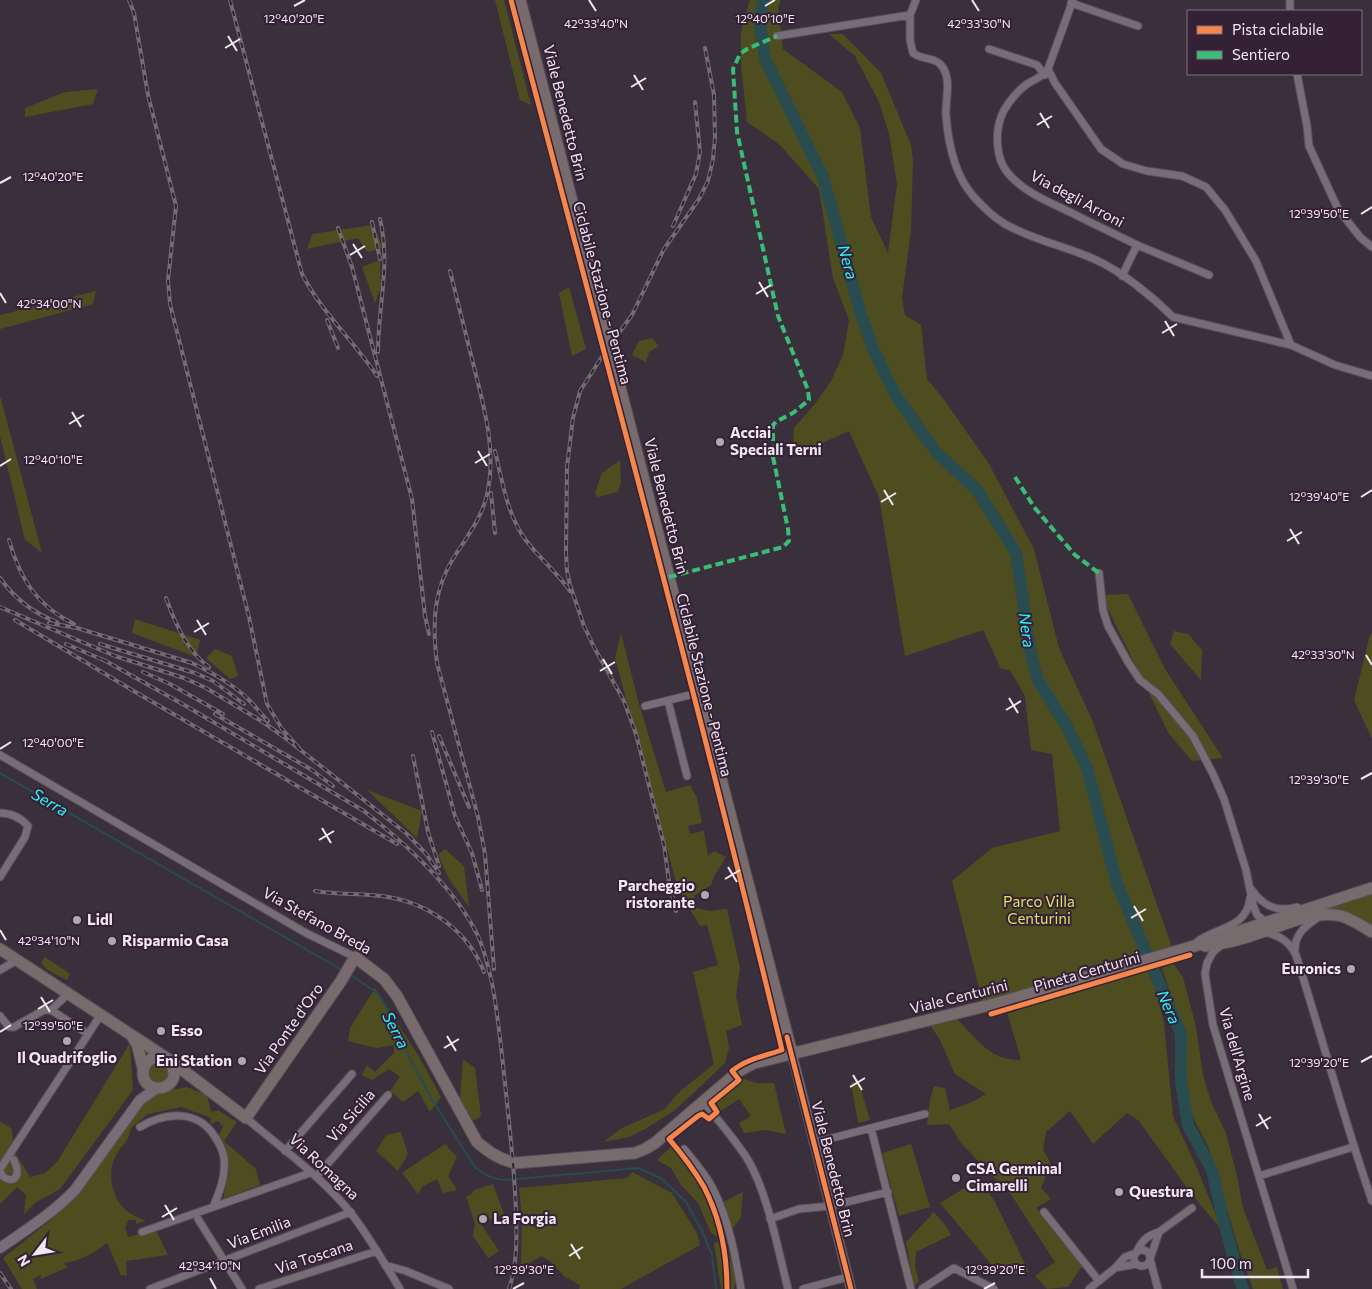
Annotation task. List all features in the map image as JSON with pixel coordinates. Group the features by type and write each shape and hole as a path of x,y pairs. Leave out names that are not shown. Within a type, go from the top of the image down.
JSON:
{"main road":[{"name":"Viale Benedetto Brin","path":"520,0 792,1054"},
{"name":"Viale Centurini","path":"792,1054 998,1003 1191,947 1265,927 1280,926 1304,918 1372,888"},
{"name":"Viale Centurini","path":"1191,947 1222,944 1304,910 1319,910 1340,916 1356,922 1372,932"},
{"name":"Via Romagna","path":"0,949 168,1060 246,1118"},
{"name":"Via Stefano Breda","path":"355,957 384,979 397,996 477,1142 501,1160 515,1162 634,1152 645,1149 655,1143 746,1067 754,1063 792,1054"},
{"name":"Via Ponte d'Oro","path":"246,1118 341,981 355,957"},
{"path":"133,1038 137,1044 149,1085 163,1087"},
{"path":"0,1248 41,1220 74,1190 140,1100 144,1089 144,1073 149,1060 159,1056 168,1060 174,1072 174,1077 163,1087 140,1100"},
{"name":"Via Romagna","path":"163,1087 186,1083 205,1088"}],"street":[{"path":"916,0 910,15 912,53 920,58 932,59 943,68 948,90 946,112 948,135 961,178 972,195 988,212 1005,224 1110,266 1154,299 1174,317 1291,345 1335,365 1372,376"},
{"path":"1046,72 1072,2 1138,26"},
{"path":"777,36 910,15"},
{"path":"989,49 1037,66 1046,72 1101,149 1123,164 1147,171 1182,176 1206,187 1225,210 1256,261 1291,345"},
{"name":"Via degli Arroni","path":"1046,72 1026,85 1011,101 1001,117 998,134 998,153 1006,171 1019,184 1040,198 1137,245 1209,275"},
{"path":"1297,75 1309,146 1338,209 1360,237 1372,246"},
{"path":"1122,276 1137,245"},
{"path":"1099,573 1103,610 1108,626 1140,680 1158,694 1192,736 1213,774 1224,799 1257,914 1265,927 1292,947 1296,955 1353,1146 1372,1201"},
{"path":"645,706 698,693"},
{"path":"668,700 687,776"},
{"name":"Via Stefano Breda","path":"0,755 306,933 355,957"},
{"path":"0,813 8,813 24,821 28,826 25,837 0,877"},
{"path":"1250,888 1257,898 1266,905 1276,909 1289,910 1304,905 1319,910 1296,938 1296,955"},
{"path":"1191,947 1205,937 1232,926 1246,914 1249,905 1250,888"},
{"name":"Via dell'Argine","path":"1222,944 1213,952 1207,962 1205,974 1213,1025 1293,1289"},
{"path":"0,970 17,960"},
{"path":"52,1010 68,994"},
{"path":"0,1016 9,1027 14,1027 44,1010 52,1010 88,1034"},
{"path":"14,1160 18,1173 12,1180 6,1180 1,1176 0,1170 100,1016"},
{"name":"Viale Benedetto Brin","path":"792,1054 851,1289"},
{"path":"285,1151 352,1074"},
{"name":"Via Sicilia","path":"313,1175 388,1095"},
{"path":"703,1102 748,1160 770,1219 788,1289"},
{"path":"813,1143 925,1114"},
{"path":"140,1127 161,1117 174,1115 187,1116 210,1129 219,1143 224,1157 224,1173 220,1189 212,1207"},
{"name":"Via Romagna","path":"246,1118 313,1175 351,1212 400,1289"},
{"path":"871,1128 911,1289"},
{"path":"1259,1176 1353,1146"},
{"path":"684,1150 712,1187 724,1214 734,1245 741,1289"},
{"path":"142,1232 212,1207 313,1175"},
{"path":"770,1219 799,1209 830,1206 888,1192"},
{"path":"1155,1281 1138,1265 1134,1257 1141,1242 1152,1234 1159,1232 1192,1208"},
{"name":"Via Emilia","path":"150,1289 351,1212"},
{"path":"1044,1212 1099,1281"},
{"path":"198,1219 242,1289"},
{"path":"1115,1268 1146,1265 1150,1259 1159,1232"},
{"path":"1089,1289 1115,1268 1125,1257 1140,1250 1149,1254 1158,1289"},
{"name":"Via Toscana","path":"259,1289 377,1251"},
{"path":"386,1265 406,1271 449,1289"},
{"path":"922,1289 954,1268 994,1289"},
{"path":"803,1289 848,1277"}],"green space":[{"path":"495,0 504,0 531,105 520,100"},
{"name":"Parco Villa Centurini","path":"750,0 781,0 778,7 783,49 842,92 860,128 871,217 888,253 897,184 889,134 879,102 855,56 829,34 843,34 881,73 911,145 913,161 911,231 902,298 905,315 921,325 927,379 945,401 989,464 1034,549 1059,648 1093,722 1172,947 983,1003 952,881 992,848 1060,831 1052,754 1031,750 1025,696 1010,670 1001,669 983,630 905,656 879,497 849,431 805,451 793,451 794,428 831,381 843,355 849,320 833,278 819,189 780,145 747,122 741,64 741,31"},
{"path":"98,89 93,104 25,117 25,108 65,92"},
{"path":"373,225 383,248 367,252 358,238 307,249 312,234"},
{"path":"380,260 381,287 375,303 362,267"},
{"path":"569,287 586,349 572,356 559,293"},
{"path":"96,291 93,304 0,329 0,315"},
{"path":"652,338 659,346 649,352 646,362 632,355 639,341"},
{"path":"0,398 42,553 25,540 0,436"},
{"path":"620,460 621,482 618,492 597,497 595,493 602,473"},
{"path":"1128,594 1165,669 1223,758 1192,761 1169,734 1101,595"},
{"path":"135,619 200,640 196,657 132,633"},
{"path":"1174,631 1188,634 1202,650 1201,680 1170,644"},
{"path":"1372,632 1372,739 1354,700"},
{"path":"621,633 639,704 666,792 690,785 697,798 702,823 688,826 690,834 704,831 708,856 714,851 726,857 714,876 711,885 694,896 696,908 709,911 727,909 740,968 736,996 742,1025 726,1031 729,1048 725,1063 675,1110 629,1137 603,1142 622,1128 665,1109 678,1093 714,1064 693,972 718,965 707,925 700,926 678,889 615,658"},
{"path":"215,649 232,656 238,676 230,679 206,658"},
{"path":"367,790 422,811 417,838"},
{"path":"445,849 464,866 469,907 449,879 438,855"},
{"path":"1372,893 1372,926 1348,914 1321,908"},
{"path":"45,957 70,974 67,980 53,973 41,963"},
{"path":"1173,963 1183,977 1196,1027 1203,1075 1211,1102 1226,1133 1243,1208 1267,1270 1277,1267 1283,1289 1253,1289 1240,1253 1209,1149 1187,1105 1181,1027 1162,968"},
{"path":"1151,971 1164,1023 1173,1116 1197,1168 1222,1230 1193,1196 1139,1121 1127,1113 1093,1144 1070,1111 1046,1132 1043,1150 1051,1164 1041,1188 1051,1199 1036,1208 1083,1265 1068,1287 1047,1289 1035,1276 1055,1262 1012,1196 961,1143 949,1124 927,1125 930,1099 934,1086 945,1088 950,1110 972,1102 986,1094 955,1074 940,1040 930,1025 957,1019 992,1053 1000,1057 1021,1060 1005,1005 1117,973"},
{"path":"375,988 418,1055 441,1097 430,1112 418,1091 403,1102 390,1091 400,1077 389,1069 372,1080 362,1075 367,1065 375,1072 394,1053 394,1045 376,1048 348,1041 350,1028"},
{"path":"130,1043 133,1090 60,1189 35,1203 24,1214 26,1195 17,1187 0,1204 0,1121 12,1129 13,1149 30,1177 45,1173 57,1162"},
{"path":"463,1059 475,1068 481,1116 473,1121 460,1098"},
{"path":"159,1062 167,1065 170,1073 167,1081 159,1084 151,1081 148,1073 151,1065"},
{"path":"741,1078 756,1083 774,1083 786,1134 766,1130 744,1133 739,1123 751,1116 739,1099 716,1114 706,1097"},
{"path":"851,1082 859,1083 870,1120 858,1123"},
{"path":"187,1087 207,1095 211,1112 218,1110 237,1122 224,1141 256,1169 260,1185 223,1199 229,1171 226,1147 219,1135 223,1127 218,1121 210,1124 211,1118 181,1107 148,1114 131,1128 127,1140 116,1155 111,1170 112,1186 122,1207 146,1221 136,1224 136,1220 129,1220 125,1227 128,1237 156,1230 168,1255 126,1261 127,1276 121,1275 107,1243 87,1256 64,1263 68,1267 41,1279 41,1275 33,1279 37,1289 22,1289 3,1258 51,1220 69,1202 94,1172 148,1097"},
{"path":"401,1132 408,1154 398,1171 376,1151 386,1135"},
{"path":"445,1144 457,1157 448,1176 457,1190 443,1193 437,1179 423,1186 418,1194 402,1173"},
{"path":"674,1144 694,1172 709,1204 723,1202 743,1192 741,1217 725,1240 736,1279 734,1289 721,1289 714,1243 724,1240 711,1233 698,1203 681,1185 671,1168 657,1160"},
{"path":"911,1144 930,1207 899,1216 882,1153"},
{"path":"632,1172 672,1193 697,1233 700,1245 621,1289 579,1289 580,1285 565,1277 550,1261 541,1256 521,1268 522,1219 519,1188 627,1178"},
{"path":"979,1179 994,1200 1029,1272 1001,1276 940,1203"},
{"name":"La Forgia","path":"493,1184 504,1214 481,1224 499,1251 488,1258 473,1236 475,1224 466,1196 471,1195 474,1190"},
{"path":"934,1212 951,1235 916,1252 915,1267 919,1281 914,1286 906,1242"}],"waterway":[{"name":"Nera","path":"764,0 759,18 765,59 823,177 861,315 874,351 896,396 936,452 977,490 1016,553 1031,655 1038,680 1067,727 1087,768 1117,884 1181,1034 1181,1082 1188,1125 1212,1170 1222,1215 1243,1289"},
{"name":"Serra","path":"0,773 342,970"},
{"name":"Serra","path":"351,975 377,993 385,1005 408,1055 433,1101 475,1167 489,1176 505,1180 639,1168 662,1179 686,1202 702,1231 712,1255 716,1289"}],"railway":[{"path":"129,0 134,13 148,95 176,206 168,280 170,304 249,617 267,704 282,729 299,748"},
{"path":"230,0 302,274 328,314 377,376"},
{"path":"676,911 669,882 664,845 636,734 624,701 584,626 570,585 566,553 567,467 573,418 580,391 632,315 664,249 699,199 708,181 715,137 714,95 705,48"},
{"path":"673,226 696,174 700,152 695,102"},
{"path":"378,352 384,269 383,236 380,219"},
{"path":"372,222 380,259"},
{"path":"338,228 352,267 412,499 425,616 429,634"},
{"path":"450,271 485,413 491,459 488,490 480,516 448,567 439,593 435,620 435,649 437,663 478,817 485,854 494,969"},
{"path":"327,320 338,348"},
{"path":"495,451 509,508 519,529 530,546 570,591"},
{"path":"491,493 495,533"},
{"path":"9,540 13,554 32,590 50,609 74,624"},
{"path":"0,578 25,604 57,622"},
{"path":"166,598 173,617 188,645 209,667"},
{"path":"0,607 115,656 184,678 206,688 263,722 407,834 427,855 439,873"},
{"path":"15,620 397,844"},
{"path":"49,623 77,628 192,663 236,689 268,721"},
{"path":"66,644 108,662"},
{"path":"100,644 195,673 213,681 244,704"},
{"path":"102,659 364,811 396,837 428,868 443,884 468,918 478,936 488,965 502,1052 516,1223 515,1261 509,1289"},
{"path":"143,672 170,684 223,714"},
{"path":"215,714 312,770 333,786"},
{"path":"432,732 455,816 472,853 482,890"},
{"path":"439,736 469,807"},
{"path":"413,756 428,832 439,866"},
{"path":"315,891 388,897 419,906 446,922 469,944 484,972"},
{"path":"0,1273 11,1289"}],"marked path":[{"path":"669,577 783,547 789,541 773,457 773,425 793,413 809,400 808,390 778,316 737,132 733,69 740,54 777,36"},
{"path":"1015,477 1034,507 1075,555 1099,573"}],"cycle path":[{"name":"Ciclabile Stazione - Pentima","path":"511,0 684,656 782,1050 737,1067 732,1071 739,1080 711,1103 717,1112 709,1119 702,1114 698,1116 669,1139 688,1162 710,1199 722,1236 727,1289"},
{"name":"Pineta Centurini","path":"991,1014 1190,955"},
{"path":"787,1037 851,1289"}],"place":[{"name":"Acciai Speciali Terni","path":"720,442"},
{"name":"Parcheggio ristorante","path":"705,895"},
{"name":"Lidl","path":"77,920"},
{"name":"Risparmio Casa","path":"112,941"},
{"name":"Euronics","path":"1351,969"},
{"name":"Esso","path":"161,1031"},
{"name":"Il Quadrifoglio","path":"67,1041"},
{"name":"Eni Station","path":"242,1061"},
{"name":"CSA Germinal Cimarelli","path":"956,1178"},
{"name":"Questura","path":"1119,1192"},
{"name":"La Forgia","path":"483,1219"}]}
